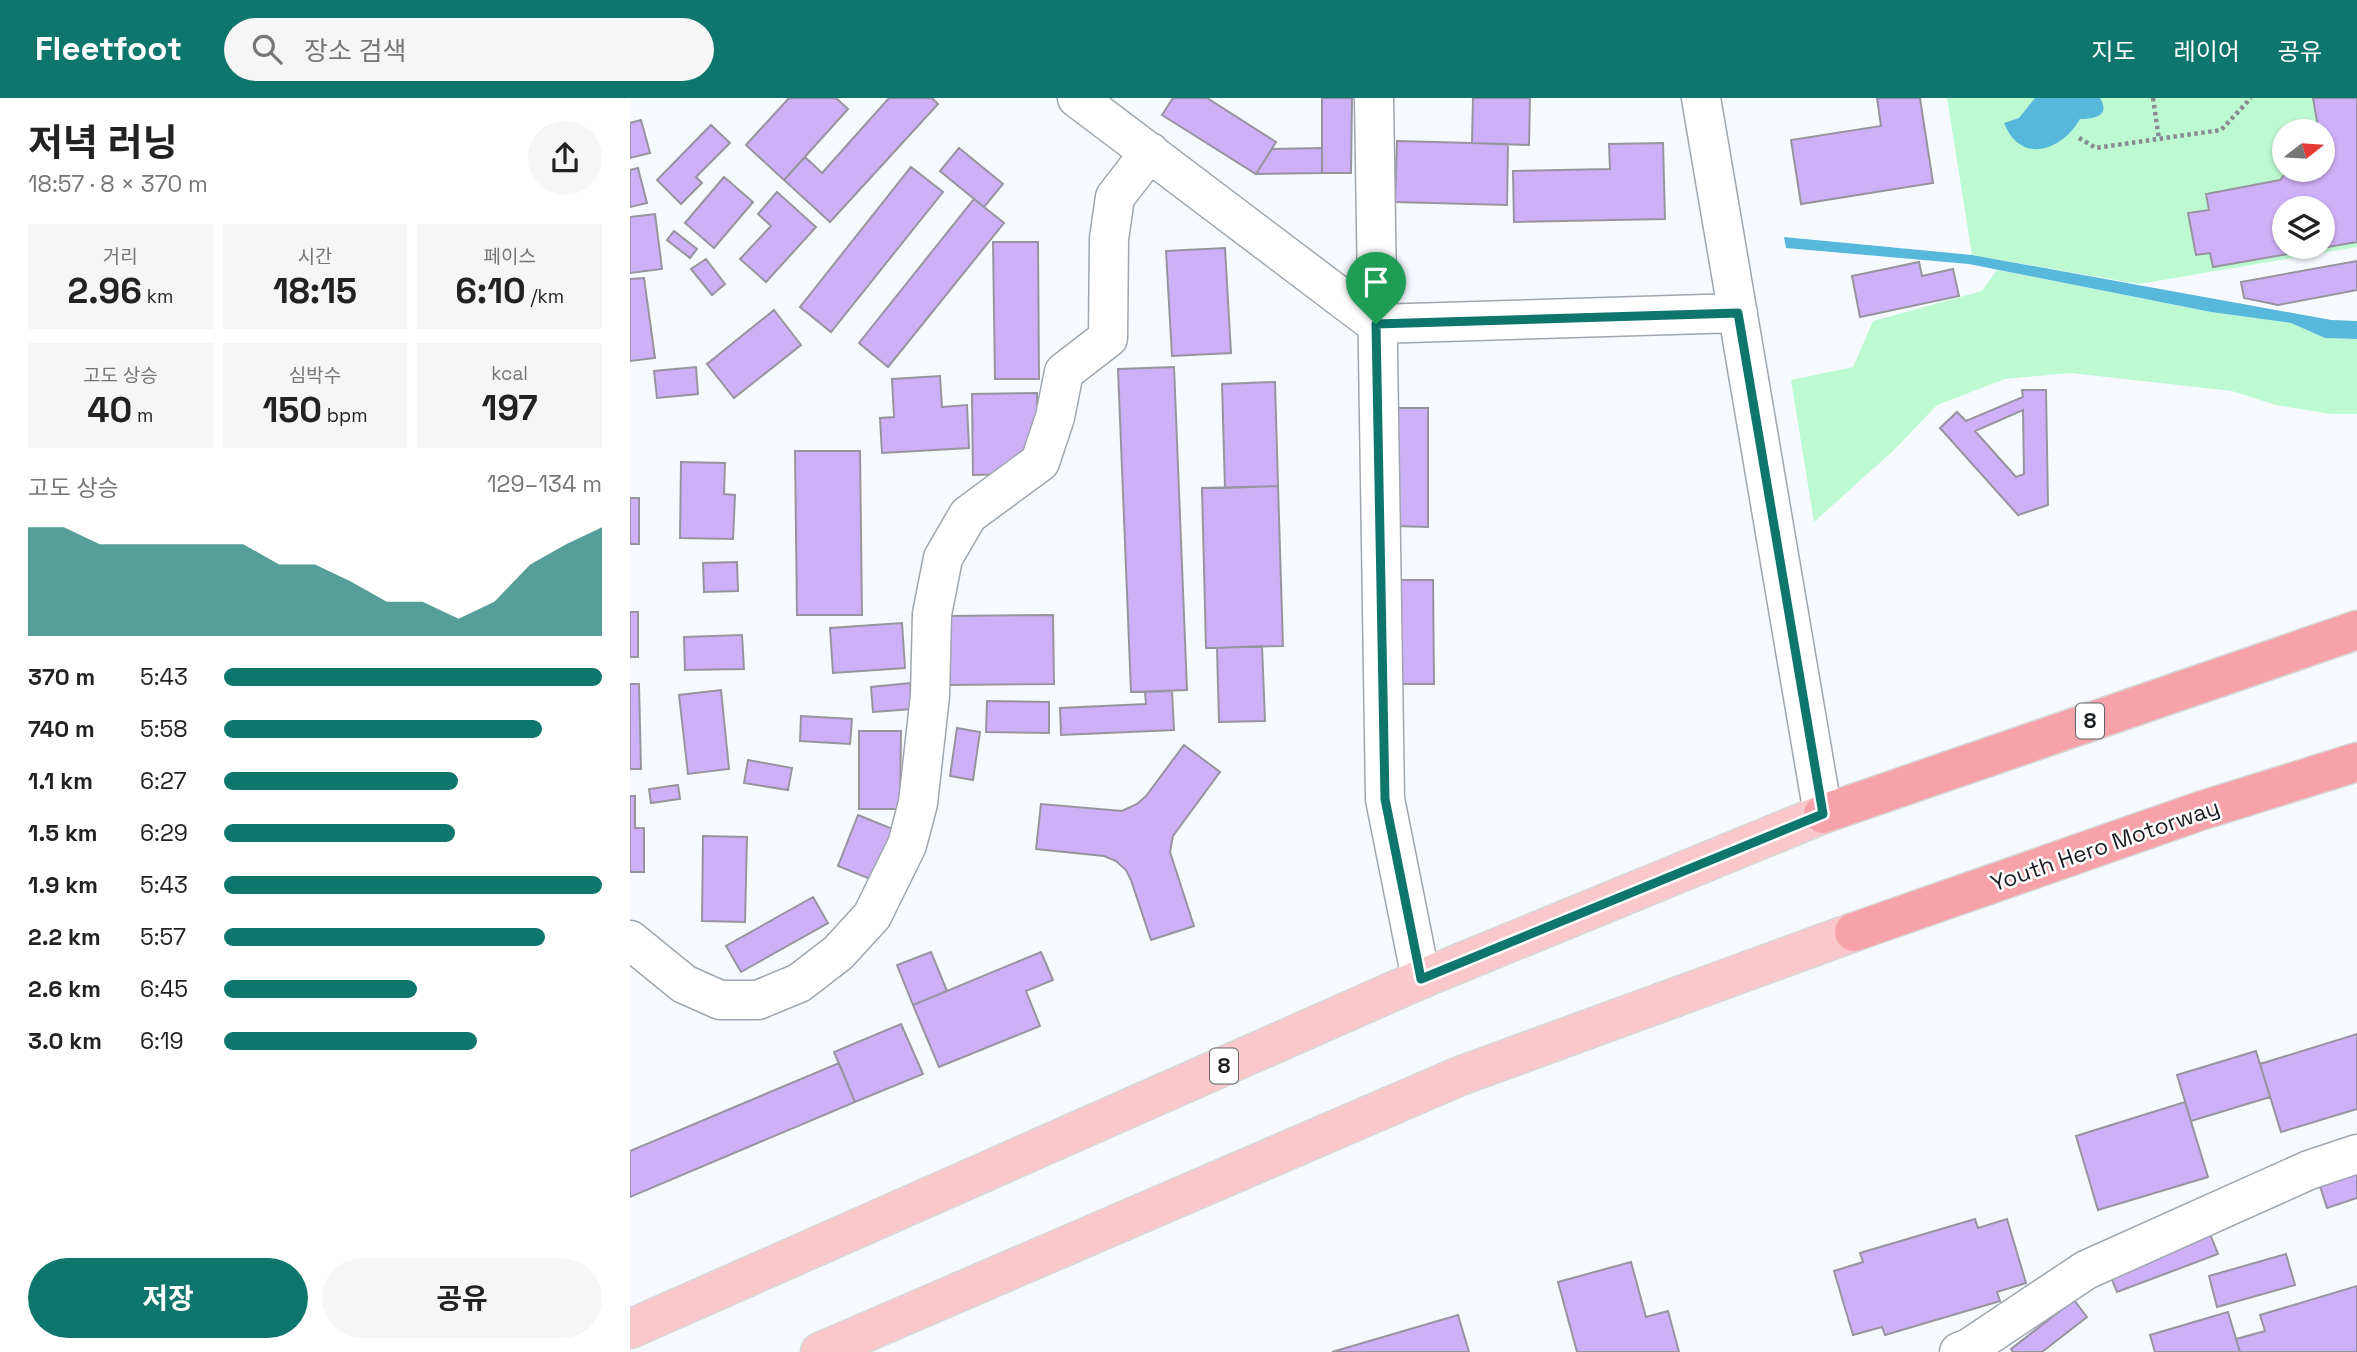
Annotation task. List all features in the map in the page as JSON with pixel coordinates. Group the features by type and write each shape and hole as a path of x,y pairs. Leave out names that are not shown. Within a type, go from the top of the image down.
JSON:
{"highway":[{"name":"8","path":"1823,814 2357,630"},
{"name":"Youth Hero Motorway","path":"1854,932 2200,811 2357,762"}],"main road":[{"name":"8","path":"630,1329 1421,979 1823,814"},
{"path":"820,1352 1460,1076 1854,932"}],"street":[{"path":"1077,98 1376,324 1738,313"},
{"path":"1374,98 1385,799 1421,979"},
{"path":"1701,98 1823,814"},
{"path":"630,940 684,984 720,1000 758,1000 799,983 838,953 872,916 907,845 918,803 930,696 932,614 943,558 968,515 1040,462 1055,417 1064,372 1108,338 1109,239 1115,197 1150,152"},
{"path":"1959,1352 2086,1270 2309,1170 2357,1154"}],"path":[{"path":"2153,98 2159,139"},
{"path":"2079,138 2096,148 2221,130 2251,98"}],"green space":[{"path":"1947,98 2357,98 2357,247 2335,251 2335,196 2272,196 2272,259 2286,259 2139,284 1972,255"},
{"path":"1997,270 2211,312 2291,323 2325,338 2357,339 2357,414 2331,414 2276,405 2232,391 2071,373 2005,379 1937,405 1894,450 1814,522 1791,380 1853,367 1873,321 1982,291"}],"water":[{"path":"2035,98 2100,98 2103,109 2102,113 2095,117 2080,119 2063,139 2041,149 2030,149 2020,145 2011,136 2004,123 2019,118"},
{"path":"1784,237 1972,255 2331,320 2357,321 2357,339 2325,338 2291,323 2211,312 1969,264 1786,248"}],"building":[{"path":"789,98 836,98 848,109 784,180 746,145"},
{"path":"889,98 932,98 938,104 830,222 784,180 805,157 822,173"},
{"path":"1173,98 1207,98 1276,142 1256,174 1162,115"},
{"path":"1322,98 1352,98 1351,173 1322,173"},
{"path":"1473,98 1530,98 1529,145 1472,143"},
{"path":"1877,98 1920,98 1933,183 1801,204 1791,140 1881,126"},
{"path":"2313,98 2357,98 2357,242 2335,246 2335,196 2272,196 2272,257 2213,267 2210,253 2196,255 2188,213 2209,210 2206,194 2272,182 2335,182 2335,119 2317,119"},
{"path":"641,120 650,153 630,158 630,123"},
{"path":"711,125 730,143 696,177 702,183 681,204 657,180"},
{"path":"1397,141 1508,144 1507,205 1395,202"},
{"path":"1663,143 1665,219 1514,222 1513,171 1610,169 1609,144"},
{"path":"959,148 1003,184 984,207 940,171"},
{"path":"1322,148 1322,173 1256,174 1272,149"},
{"path":"911,167 943,192 831,332 800,307"},
{"path":"638,168 647,203 630,207 630,170"},
{"path":"724,177 753,202 714,248 685,223"},
{"path":"777,192 816,227 766,282 740,259 771,226 758,214"},
{"path":"974,199 1004,223 888,367 859,343"},
{"path":"655,214 662,269 630,273 630,217"},
{"path":"674,231 697,249 690,258 667,240"},
{"path":"993,242 1038,242 1039,379 995,379"},
{"path":"1225,248 1231,353 1172,356 1166,251"},
{"path":"706,259 725,284 712,295 691,269"},
{"path":"2357,261 2357,290 2278,305 2244,298 2241,282"},
{"path":"1919,262 1922,276 1953,269 1959,296 1860,317 1852,276"},
{"path":"644,278 655,358 630,361 630,279"},
{"path":"774,310 801,345 734,398 707,364"},
{"path":"696,367 698,394 657,398 654,371"},
{"path":"1174,367 1187,690 1131,692 1118,369"},
{"path":"940,376 942,407 967,405 969,448 882,453 880,418 894,417 892,379"},
{"path":"1275,382 1278,486 1225,488 1222,384"},
{"path":"2022,390 2046,390 2048,505 2018,515 1940,428 1957,412 1966,421 2023,397","holes":["2023,410 2024,474 2016,477 1975,431"]},
{"path":"1037,393 1038,449 1015,474 973,475 972,394"},
{"path":"1393,408 1428,408 1428,527 1394,526"},
{"path":"795,451 860,451 862,615 797,615"},
{"path":"681,462 725,463 724,494 735,495 733,539 680,538"},
{"path":"1278,486 1283,646 1206,648 1202,488"},
{"path":"630,498 639,498 639,544 630,544"},
{"path":"737,562 738,591 704,592 703,563"},
{"path":"1398,580 1433,580 1434,684 1398,684"},
{"path":"630,612 638,612 638,657 630,657"},
{"path":"1053,615 1054,684 950,685 950,616"},
{"path":"902,623 905,668 833,673 830,628"},
{"path":"742,635 744,669 685,670 684,637"},
{"path":"1262,646 1265,721 1219,722 1217,648"},
{"path":"910,683 913,709 873,712 871,687"},
{"path":"630,684 639,684 641,769 630,769"},
{"path":"721,690 729,769 688,774 679,695"},
{"path":"1172,691 1174,730 1061,735 1060,708 1146,704 1145,692"},
{"path":"987,701 1049,702 1049,733 986,732"},
{"path":"801,716 852,719 850,744 800,741"},
{"path":"957,728 980,732 973,780 950,776"},
{"path":"859,731 901,731 900,809 859,809"},
{"path":"1184,745 1220,772 1173,836 1170,852 1194,926 1151,940 1131,880 1126,870 1116,861 1104,856 1036,849 1041,804 1122,811 1146,796"},
{"path":"748,760 792,768 788,790 744,783"},
{"path":"678,785 680,799 651,803 649,789"},
{"path":"630,796 635,796 635,828 644,828 644,872 630,872"},
{"path":"858,815 895,830 875,881 838,866"},
{"path":"703,836 747,837 745,922 702,921"},
{"path":"813,897 828,923 741,972 726,946"},
{"path":"931,952 947,991 913,1005 897,965"},
{"path":"1041,952 1053,980 1026,991 1040,1026 939,1067 913,1005"},
{"path":"901,1024 923,1074 855,1102 834,1052"},
{"path":"2357,1034 2357,1109 2281,1132 2260,1064"},
{"path":"2256,1051 2270,1097 2191,1121 2177,1075"},
{"path":"839,1063 855,1102 630,1197 630,1151"},
{"path":"2185,1102 2208,1177 2098,1210 2076,1136"},
{"path":"2357,1173 2357,1198 2327,1208 2320,1186"},
{"path":"1975,1219 1978,1228 2007,1219 2026,1283 1997,1292 2000,1301 1885,1335 1882,1327 1853,1335 1834,1271 1863,1262 1860,1253"},
{"path":"2210,1234 2218,1254 2117,1292 2109,1272"},
{"path":"2286,1254 2295,1285 2217,1307 2209,1276"},
{"path":"1631,1262 1646,1317 1668,1311 1679,1352 1577,1352 1558,1282"},
{"path":"2357,1286 2357,1352 2240,1352 2236,1339 2265,1331 2260,1315"},
{"path":"2074,1300 2087,1317 2042,1352 2013,1352 2011,1349"},
{"path":"2228,1312 2240,1352 2155,1352 2150,1335"},
{"path":"1458,1315 1469,1352 1332,1352"}],"route":[{"path":"1738,313 1823,814 1421,979 1385,799 1376,324 1738,313"}]}
